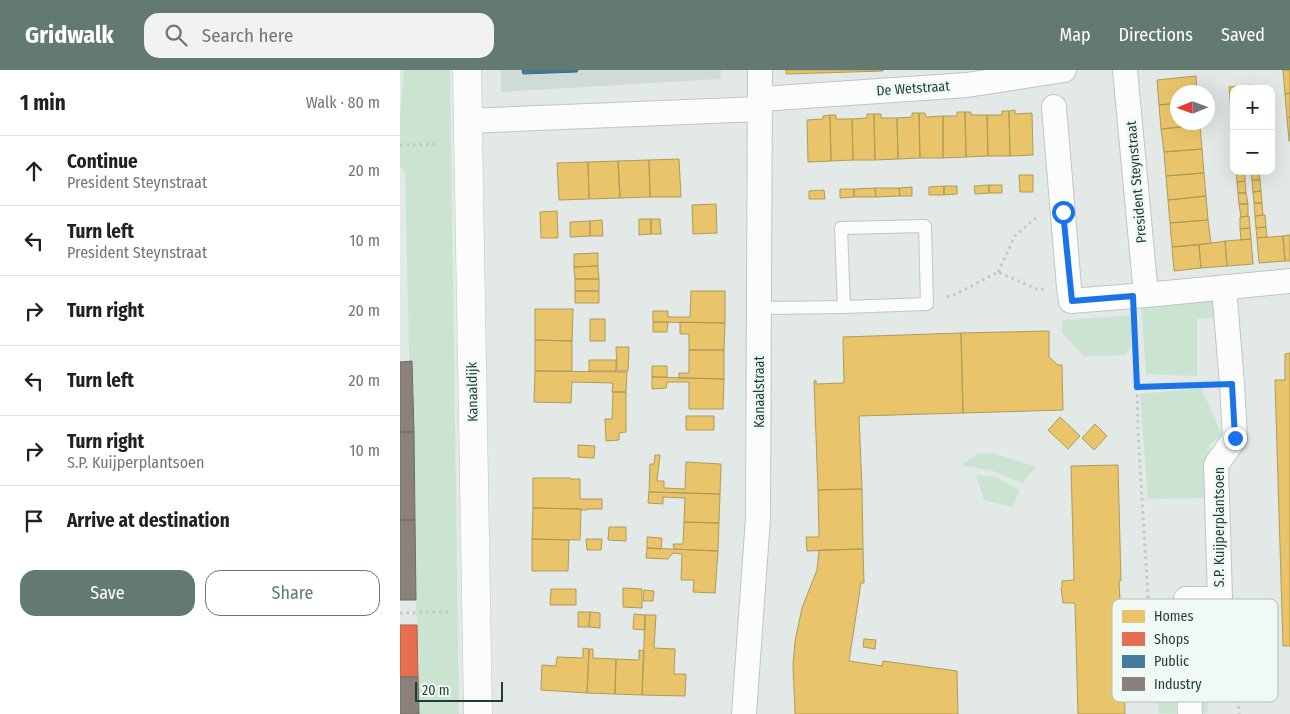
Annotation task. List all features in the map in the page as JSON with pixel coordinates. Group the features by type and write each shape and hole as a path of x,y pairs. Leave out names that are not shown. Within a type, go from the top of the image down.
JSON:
{"street":[{"name":"Kanaaldijk","path":"467,70 478,714"},
{"name":"Kanaalstraat","path":"744,714 758,518 760,70"},
{"name":"De Wetstraat","path":"468,121 760,104 966,85 1064,70"},
{"name":"President Steynstraat","path":"1125,70 1140,295"},
{"path":"1054,107 1069,287 1072,301 1290,281"},
{"name":"S.P. Kuijperplantsoen","path":"1186,599 1220,599 1216,465 1235,438 1224,288"}],"lane":[{"path":"760,308 844,308 927,304 924,226 842,228 844,308"}],"path":[{"path":"400,145 442,144"},
{"path":"927,300 938,300 956,294 998,272 1015,236 1040,214 1063,212"},
{"path":"998,272 1040,290 1069,287"},
{"path":"1140,295 1137,387 1138,433 1148,599"},
{"path":"1137,387 1232,384"},
{"path":"400,613 476,612"}],"shaded area":[{"path":"501,70 721,70 720,79 501,92"}],"green space":[{"path":"404,70 450,70 459,714 417,714 419,662 414,566 405,173 400,167 400,117"},
{"path":"1213,300 1221,317 1197,319 1197,376 1146,374 1141,305"},
{"path":"1131,315 1131,347 1125,355 1084,356 1062,333 1063,320"},
{"path":"1201,388 1222,435 1209,445 1209,498 1148,499 1140,394"},
{"path":"993,453 1036,467 1022,483 993,471 961,465 977,454"},
{"path":"976,475 993,476 1020,490 1012,507 984,500"},
{"path":"1158,702 1176,702 1176,714 1159,713"},
{"path":"1199,702 1208,702 1207,713 1200,713"}],"building: Homes":[{"path":"786,70 883,70 883,71 786,74"},
{"path":"1283,70 1290,70 1290,93 1285,94"},
{"path":"1196,76 1197,85 1170,85 1170,104 1159,105 1157,80"},
{"path":"1290,93 1290,117 1287,118 1285,94"},
{"path":"1170,104 1170,128 1161,129 1159,105"},
{"path":"1015,110 1015,114 1032,113 1033,155 1010,156 1009,111"},
{"path":"1002,111 1009,111 1010,156 988,156 987,115 1002,115"},
{"path":"957,112 965,112 966,157 943,158 943,116 957,116"},
{"path":"965,112 971,112 971,115 987,115 988,156 966,157"},
{"path":"912,113 919,113 920,158 898,159 897,118 912,117"},
{"path":"919,113 925,113 926,117 943,116 943,158 920,158"},
{"path":"867,114 874,114 875,160 853,160 852,119 867,118"},
{"path":"874,114 881,114 881,118 897,118 898,159 875,160"},
{"path":"830,115 836,115 836,119 852,119 853,160 831,161"},
{"path":"830,115 831,161 808,162 807,120 823,119 823,116"},
{"path":"1290,117 1290,141 1289,141 1287,118"},
{"path":"1161,129 1200,130 1202,149 1164,152"},
{"path":"1202,149 1204,173 1166,176 1164,152"},
{"path":"679,159 681,197 650,197 649,160"},
{"path":"649,160 650,197 620,198 618,161"},
{"path":"618,161 620,198 589,199 588,162"},
{"path":"588,162 589,199 559,200 557,163"},
{"path":"1204,173 1206,196 1168,200 1166,176"},
{"path":"1019,175 1033,175 1033,192 1020,192"},
{"path":"1236,175 1245,175 1245,181 1237,182"},
{"path":"1251,175 1259,175 1260,180 1252,180"},
{"path":"1252,180 1260,180 1261,191 1253,192"},
{"path":"1245,181 1246,193 1238,193 1237,182"},
{"path":"989,185 1002,185 1002,193 989,193"},
{"path":"989,185 989,193 975,194 974,186"},
{"path":"944,186 944,195 929,195 929,187"},
{"path":"944,186 957,186 957,194 944,195"},
{"path":"912,187 912,196 900,196 899,188"},
{"path":"875,188 899,188 900,196 876,197"},
{"path":"875,188 876,197 854,197 854,189"},
{"path":"840,189 854,189 854,197 840,198"},
{"path":"824,190 825,199 809,199 809,191"},
{"path":"1261,191 1262,203 1254,203 1253,192"},
{"path":"1238,193 1246,193 1248,204 1239,204"},
{"path":"1206,196 1208,220 1170,223 1168,200"},
{"path":"1254,203 1262,203 1263,215 1255,216"},
{"path":"716,204 717,233 693,234 692,205"},
{"path":"1239,204 1248,204 1248,216 1241,217"},
{"path":"557,211 558,238 541,238 540,212"},
{"path":"1265,215 1266,227 1256,228 1255,216"},
{"path":"1249,216 1250,228 1240,229 1240,217"},
{"path":"639,219 651,219 651,234 639,235"},
{"path":"651,219 660,219 661,234 651,234"},
{"path":"602,220 603,236 590,236 590,221"},
{"path":"1208,220 1211,243 1172,247 1170,223"},
{"path":"590,221 590,236 570,237 570,222"},
{"path":"1266,227 1267,237 1257,238 1256,228"},
{"path":"1250,228 1251,239 1241,240 1240,229"},
{"path":"1290,235 1290,261 1285,261 1283,236"},
{"path":"1283,236 1285,261 1259,263 1257,238"},
{"path":"1251,239 1253,264 1227,266 1225,241"},
{"path":"1225,241 1227,266 1201,268 1199,245"},
{"path":"1199,245 1201,268 1174,271 1172,247"},
{"path":"598,253 598,266 574,267 574,254"},
{"path":"598,266 599,279 575,279 574,267"},
{"path":"575,279 599,279 599,291 575,291"},
{"path":"575,291 599,291 599,303 575,303"},
{"path":"691,291 725,291 725,323 653,322 653,311 668,311 668,317 690,317"},
{"path":"535,309 573,309 572,341 535,340"},
{"path":"590,319 605,319 605,341 590,341"},
{"path":"653,322 668,322 667,332 653,332"},
{"path":"680,322 725,323 724,350 689,350 689,334 680,334"},
{"path":"1049,331 1049,357 1058,365 1062,365 1063,410 963,413 961,333"},
{"path":"961,333 963,413 859,416 862,489 818,490 814,381 816,380 816,384 844,383 843,337"},
{"path":"535,340 572,341 572,371 535,371"},
{"path":"616,347 629,347 628,371 617,371"},
{"path":"689,350 724,350 724,379 679,378 679,373 689,373"},
{"path":"1290,353 1290,646 1283,646 1275,380 1285,380 1285,354"},
{"path":"589,360 616,360 616,371 589,371"},
{"path":"652,366 667,366 667,377 652,377"},
{"path":"535,371 627,372 626,392 612,392 613,383 572,382 571,403 534,402"},
{"path":"652,377 724,379 723,409 689,409 689,382 667,382 666,388 652,389"},
{"path":"613,392 626,392 626,432 619,433 619,440 606,441 605,419 612,419"},
{"path":"686,416 714,416 714,430 686,430"},
{"path":"1060,417 1080,436 1068,449 1048,430"},
{"path":"1095,424 1107,436 1094,450 1082,438"},
{"path":"578,445 595,446 594,458 578,457"},
{"path":"655,455 660,455 657,481 664,481 664,488 685,489 686,462 721,464 720,494 649,492 650,464 654,464"},
{"path":"1118,465 1121,581 1119,581 1120,599 1112,599 1112,702 1125,702 1125,714 1078,714 1075,603 1063,603 1061,588 1062,581 1074,580 1071,466"},
{"path":"533,478 580,479 580,499 602,499 602,509 533,508"},
{"path":"862,489 863,549 807,551 806,537 819,537 818,490"},
{"path":"649,492 720,494 719,523 684,522 685,498 663,497 663,504 648,503"},
{"path":"533,508 581,509 580,540 532,539"},
{"path":"684,522 719,523 718,551 674,549 673,544 683,544"},
{"path":"609,527 626,527 626,541 608,540"},
{"path":"647,537 662,538 661,549 647,548"},
{"path":"532,539 569,540 568,571 532,571"},
{"path":"586,539 602,539 601,550 587,550"},
{"path":"647,548 718,551 715,593 693,592 694,580 681,580 682,554 673,553 668,559 646,558"},
{"path":"863,549 864,583 861,583 849,661 882,666 883,661 957,671 958,714 795,714 793,665 795,641 802,608 817,570 819,550"},
{"path":"623,588 642,589 642,608 623,607"},
{"path":"551,589 576,589 576,605 550,605"},
{"path":"644,590 654,591 653,601 643,601"},
{"path":"578,612 590,612 589,627 578,627"},
{"path":"590,612 600,613 600,628 589,627"},
{"path":"634,614 645,615 645,630 633,629"},
{"path":"645,615 656,615 654,648 675,649 674,674 686,674 685,696 642,695"},
{"path":"864,639 876,640 875,649 863,647"},
{"path":"583,648 589,649 587,693 541,690 542,665 556,666 557,657 583,658"},
{"path":"589,649 593,649 593,658 616,659 615,694 587,693"},
{"path":"639,650 644,651 642,695 615,694 616,659 639,660"}],"building: Shops":[{"path":"400,625 417,625 418,677 400,677"}],"building: Public":[{"path":"522,70 578,70 577,72 523,74"}],"building: Industry":[{"path":"412,361 414,432 400,432 400,362"},
{"path":"400,432 414,432 415,520 400,520"},
{"path":"400,520 415,520 416,600 400,600"},
{"path":"400,677 418,677 419,714 400,714"}],"route":[{"path":"1063,212 1069,287 1072,301 1133,296 1137,387 1232,384 1235,438"}]}
